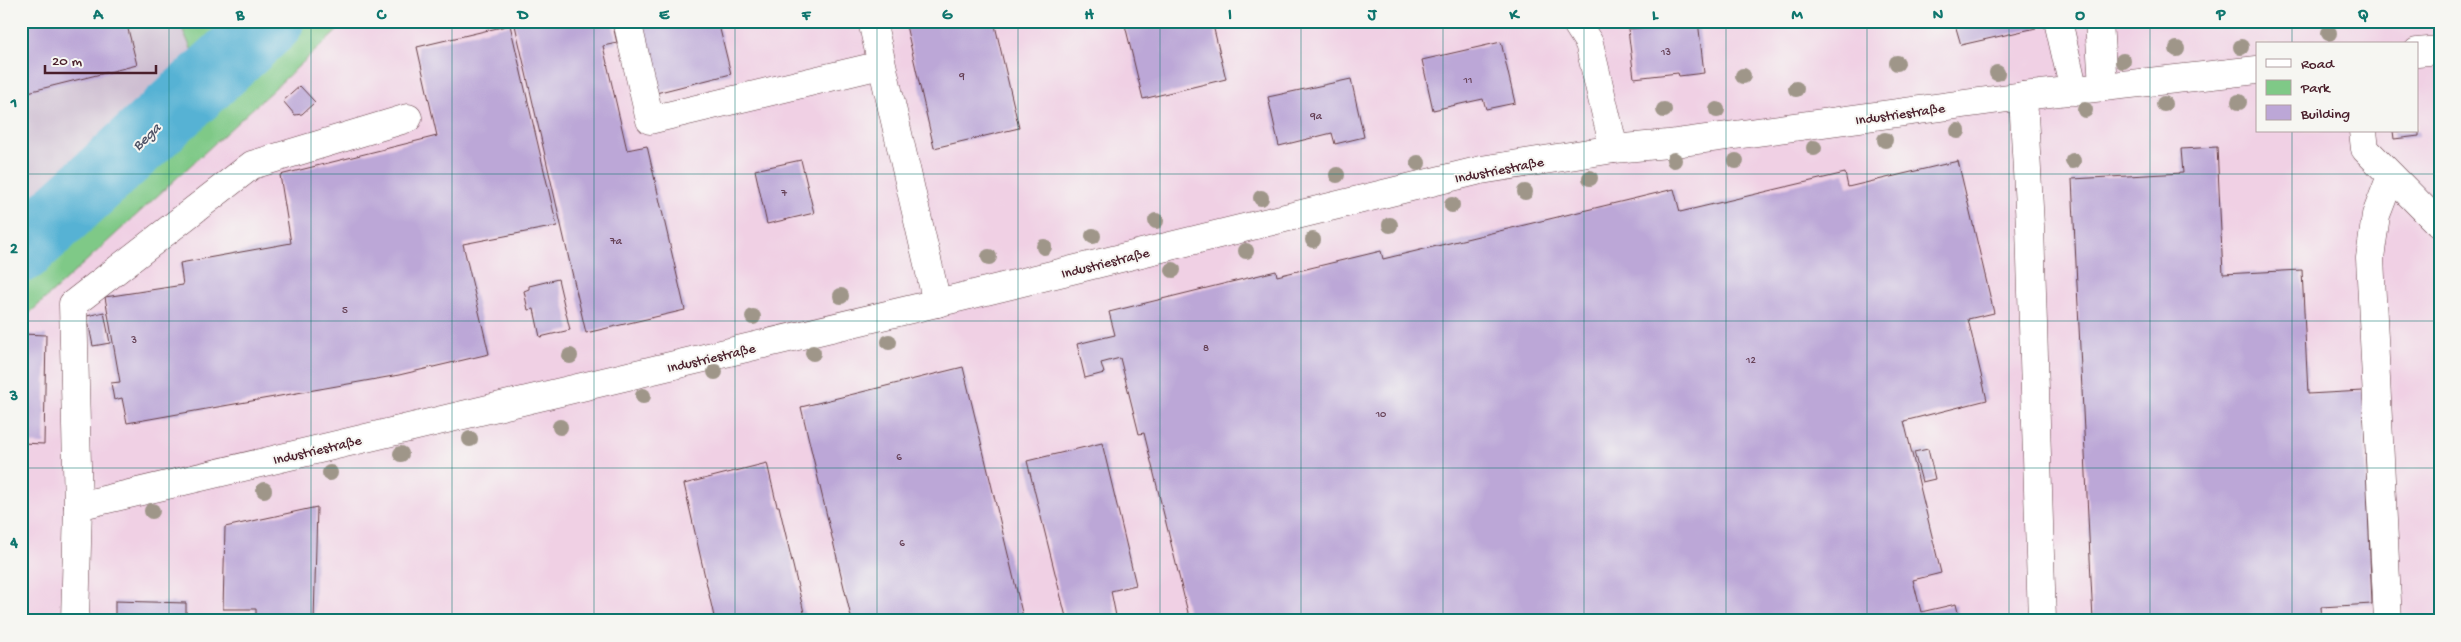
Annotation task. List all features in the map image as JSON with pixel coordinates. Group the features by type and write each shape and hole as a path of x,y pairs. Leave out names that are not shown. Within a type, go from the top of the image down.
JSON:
{"street":[{"path":"627,21 650,120 881,65"},
{"path":"872,21 937,303"},
{"path":"1575,21 1589,43 1614,149"},
{"path":"2058,21 2074,91"},
{"path":"2099,21 2103,87"},
{"path":"2418,52 2440,50"},
{"name":"Industriestraße","path":"78,506 937,303 1481,170 1614,149 1668,144 2023,96 2256,70"},
{"path":"2023,96 2030,226 2042,621"},
{"path":"74,621 78,506 73,304 252,165 408,118"},
{"path":"2364,132 2365,149 2436,222 2440,222"},
{"path":"2388,621 2370,258 2376,215 2391,176"}],"shaded area":[{"path":"21,21 179,21 193,52 21,207"},
{"path":"348,21 2440,21 2440,621 21,621 21,321"}],"green space":[{"path":"179,21 348,21 21,321 21,207 193,53"}],"building":[{"path":"21,21 126,21 137,65 28,92 21,65"},
{"path":"514,21 612,21 617,43 603,46 627,150 647,146 685,310 586,333"},
{"path":"638,21 718,21 731,74 656,93"},
{"path":"905,21 994,21 1019,128 934,148"},
{"path":"1124,21 1212,21 1226,79 1143,99"},
{"path":"1657,21 1698,21 1704,73 1679,76 1678,73 1634,78 1628,29 1658,26"},
{"path":"1954,21 2035,21 2036,28 1961,45"},
{"path":"510,25 557,226 463,244 489,354 399,375 127,423 122,398 114,400 111,383 120,382 105,297 183,285 180,263 291,243 280,175 437,136 417,47"},
{"path":"1501,42 1515,103 1486,109 1483,99 1433,110 1422,60"},
{"path":"1351,79 1364,137 1335,144 1332,133 1279,146 1268,97"},
{"path":"300,86 315,102 302,114 295,115 283,101"},
{"path":"2419,131 2419,136 2394,139 2393,132"},
{"path":"2217,147 2223,274 2302,270 2308,394 2363,391 2372,604 2321,607 2322,621 2093,621 2072,179 2183,173 2181,149"},
{"path":"801,160 814,213 767,224 755,170"},
{"path":"1958,161 1994,313 1968,319 1987,400 1904,421 1941,573 1913,580 1921,612 1956,604 1960,621 1190,621 1144,433 1139,434 1120,358 1101,363 1104,373 1085,378 1077,344 1115,335 1109,312 1276,271 1277,276 1381,251 1383,259 1674,189 1680,212 1845,173 1848,187"},
{"path":"558,279 570,330 540,337 534,309 528,310 524,291 529,289 529,286"},
{"path":"104,312 110,343 93,346 87,316"},
{"path":"21,334 46,335 44,444 21,443"},
{"path":"963,367 1024,621 852,621 801,407"},
{"path":"1102,443 1136,585 1111,591 1117,621 1067,621 1027,461"},
{"path":"1928,449 1935,479 1922,482 1914,452"},
{"path":"767,463 806,621 715,621 684,484"},
{"path":"317,507 314,621 256,621 256,609 223,609 225,527"},
{"path":"115,601 186,603 186,621 115,621"}],"waterway":[{"name":"Bega","path":"21,250 271,21"}]}
